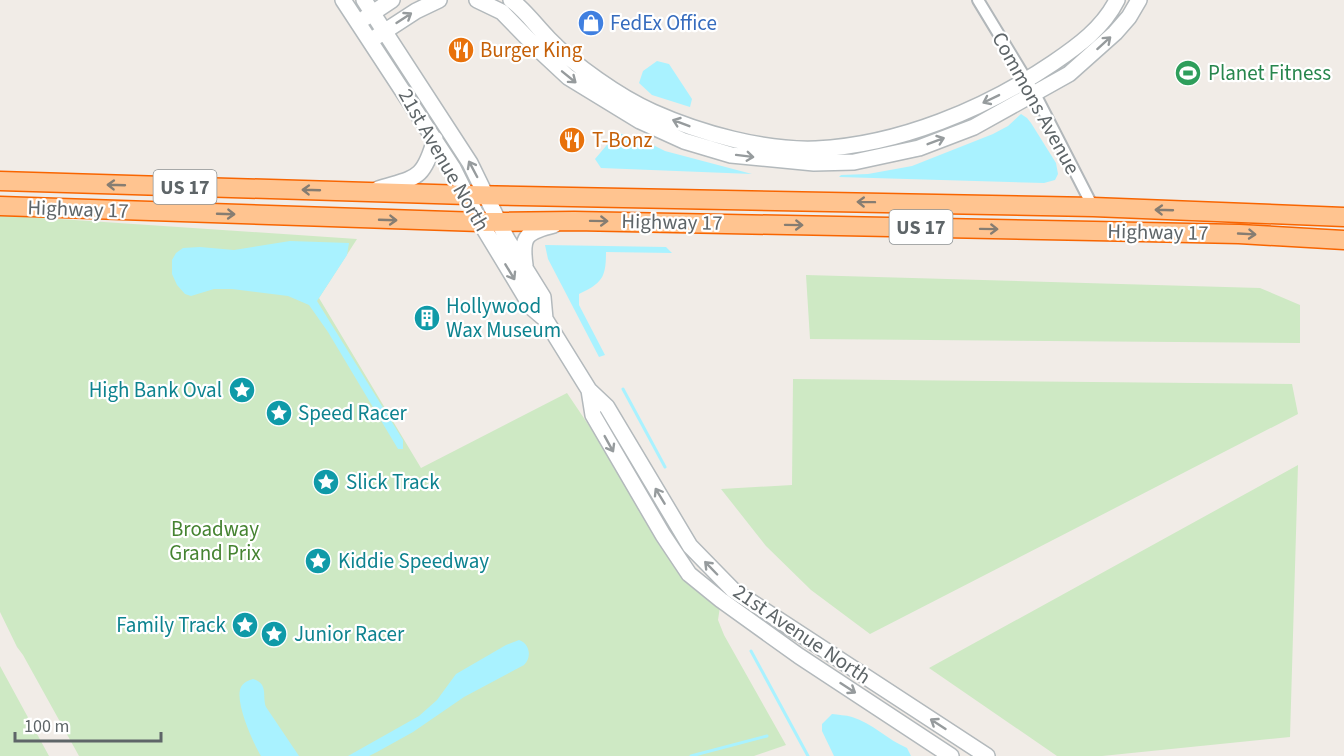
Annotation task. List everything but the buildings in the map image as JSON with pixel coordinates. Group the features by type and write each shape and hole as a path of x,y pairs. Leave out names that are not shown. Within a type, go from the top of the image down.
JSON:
{"highway":[{"name":"Highway 17","path":"0,181 467,195 1093,207 1344,217"},
{"name":"Highway 17","path":"0,206 480,222 574,221 1216,233 1344,240"}],"street":[{"name":"21st Avenue North","path":"343,0 435,139 480,222 532,308 545,319 589,390 607,407 690,546 733,590 987,756"},
{"name":"21st Avenue North","path":"364,0 470,163 526,271 543,297 545,319"},
{"path":"358,22 392,0"},
{"path":"371,41 416,11 440,0"},
{"path":"477,0 502,12 538,50 582,87 640,121 684,141 731,155 814,163 854,162 919,148 974,127 1069,74 1129,17 1139,0"},
{"path":"511,0 583,70 650,111 687,126 732,138 778,147 816,149 884,139 928,127 989,101 1026,81 1075,48 1102,23 1117,0"},
{"name":"Commons Avenue","path":"978,0 1035,94 1093,207"},
{"path":"369,192 415,178 425,169 435,139"},
{"path":"526,271 523,251 527,236 531,232 574,221"},
{"name":"21st Avenue North","path":"589,390 593,415 663,535 689,574 799,656 951,756"}],"green space":[{"name":"Broadway Grand Prix","path":"0,215 357,239 319,298 421,468 567,393 689,574 721,600 718,620 724,635 786,745 754,756 79,756 17,647 0,612"},
{"path":"806,275 1260,288 1300,305 1300,343 810,339"},
{"path":"793,379 1292,384 1298,414 870,634 811,590 766,546 721,489 792,485"},
{"path":"1298,465 1290,737 1102,756 1057,756 929,668"},
{"path":"0,666 49,756 0,756"}],"water":[{"path":"657,61 669,64 692,99 690,107 652,95 639,83 643,71"},
{"path":"1021,114 1031,123 1056,163 1058,174 1055,180 1044,183 839,177 912,166 993,134 1008,126"},
{"path":"617,133 639,138 665,151 752,174 601,168 595,159"},
{"path":"290,241 349,243 347,255 317,301 403,440 403,449 398,449 328,332 309,305 288,296 232,289 214,289 191,296 185,294 177,285 172,274 172,260 183,248 234,250"},
{"path":"545,245 666,247 672,253 606,252 604,274 601,279 579,294 579,305 605,355 599,357 548,259"},
{"path":"519,640 526,644 529,651 527,662 524,665 464,697 413,732 377,752 369,756 348,756 419,716 437,700 456,674"},
{"path":"253,679 263,687 266,707 299,756 261,756 249,732 240,702 241,687"},
{"path":"832,714 850,716 866,723 907,748 911,756 834,756 822,731 822,724"}],"waterway":[{"path":"623,389 665,467"},
{"path":"751,651 808,756"},
{"path":"691,756 767,736"}],"place":[{"name":"FedEx Office","path":"591,23"},
{"name":"Burger King","path":"461,50"},
{"name":"Planet Fitness","path":"1188,73"},
{"name":"T-Bonz","path":"572,140"},
{"name":"Hollywood Wax Museum","path":"427,318"},
{"name":"High Bank Oval","path":"242,390"},
{"name":"Speed Racer","path":"279,413"},
{"name":"Slick Track","path":"326,482"},
{"name":"Kiddie Speedway","path":"318,561"},
{"name":"Family Track","path":"245,625"},
{"name":"Junior Racer","path":"274,634"}]}
